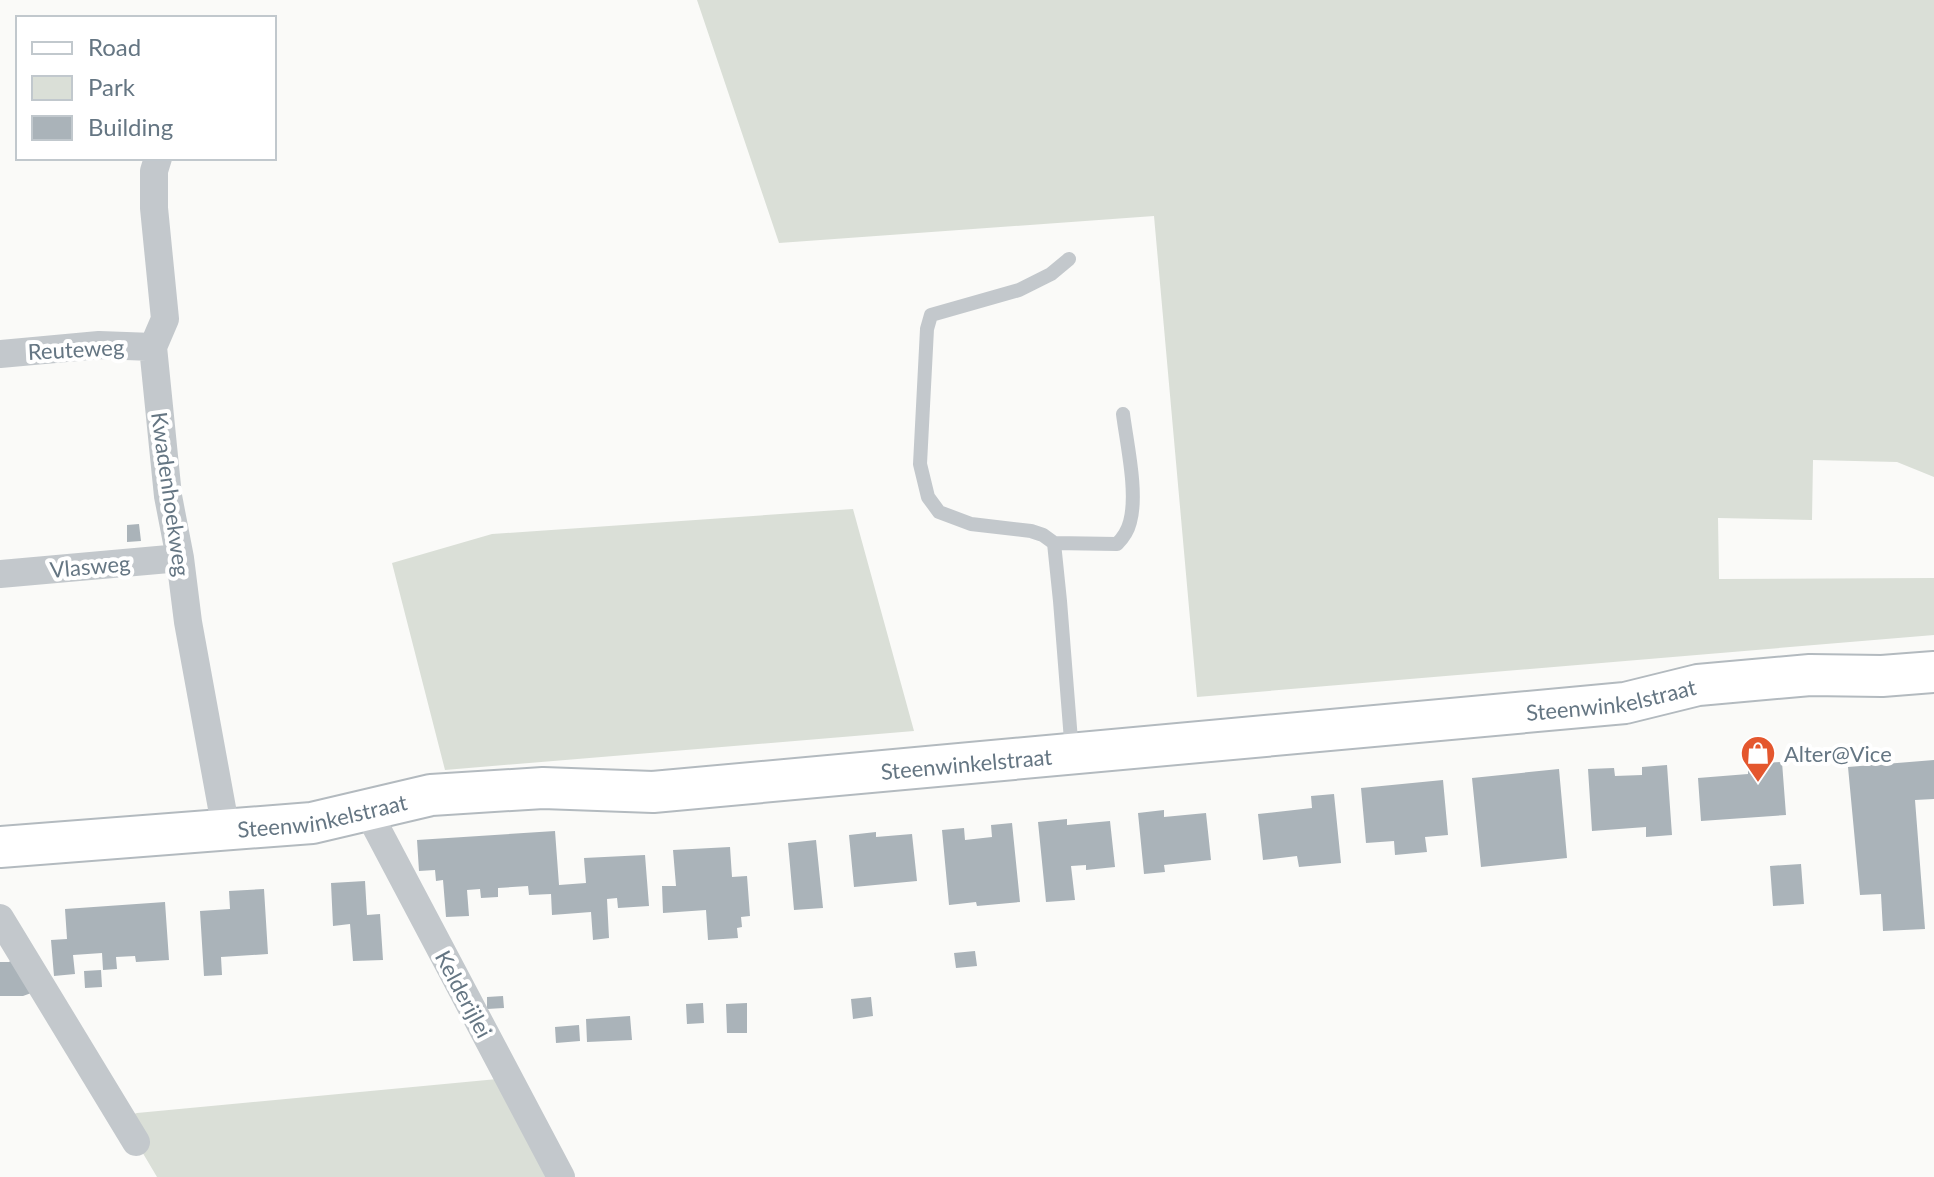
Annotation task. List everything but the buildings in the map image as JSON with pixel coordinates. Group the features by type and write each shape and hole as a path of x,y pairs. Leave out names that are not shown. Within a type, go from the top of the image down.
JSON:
{"street":[{"name":"Kwadenhoekweg","path":"157,160 154,171 154,208 165,319 153,347 168,496 226,830"},
{"name":"Reuteweg","path":"0,354 99,345 153,347"},
{"name":"Vlasweg","path":"0,574 180,558"},
{"name":"Steenwinkelstraat","path":"0,847 312,823 431,795 543,788 653,792 1625,703 1698,685 1810,675 1882,676 1934,672"},
{"name":"Kelderijlei","path":"367,810 561,1177"},
{"path":"0,918 136,1142"}],"lane":[{"path":"1069,259 1051,274 1019,290 931,315 927,329 920,464 928,497 939,512 971,524 1031,531 1054,543 1117,544 1130,524 1134,499 1123,414"},
{"path":"1054,543 1072,754"}],"green space":[{"path":"697,0 1934,0 1934,477 1897,462 1813,460 1812,520 1718,518 1719,579 1934,578 1934,635 1197,697 1154,216 779,243"},
{"path":"853,509 914,731 445,770 392,563 492,534"},
{"path":"508,1078 561,1177 157,1177 122,1118 137,1113"}],"place":[{"name":"Alter@Vice","path":"1758,784"}]}
